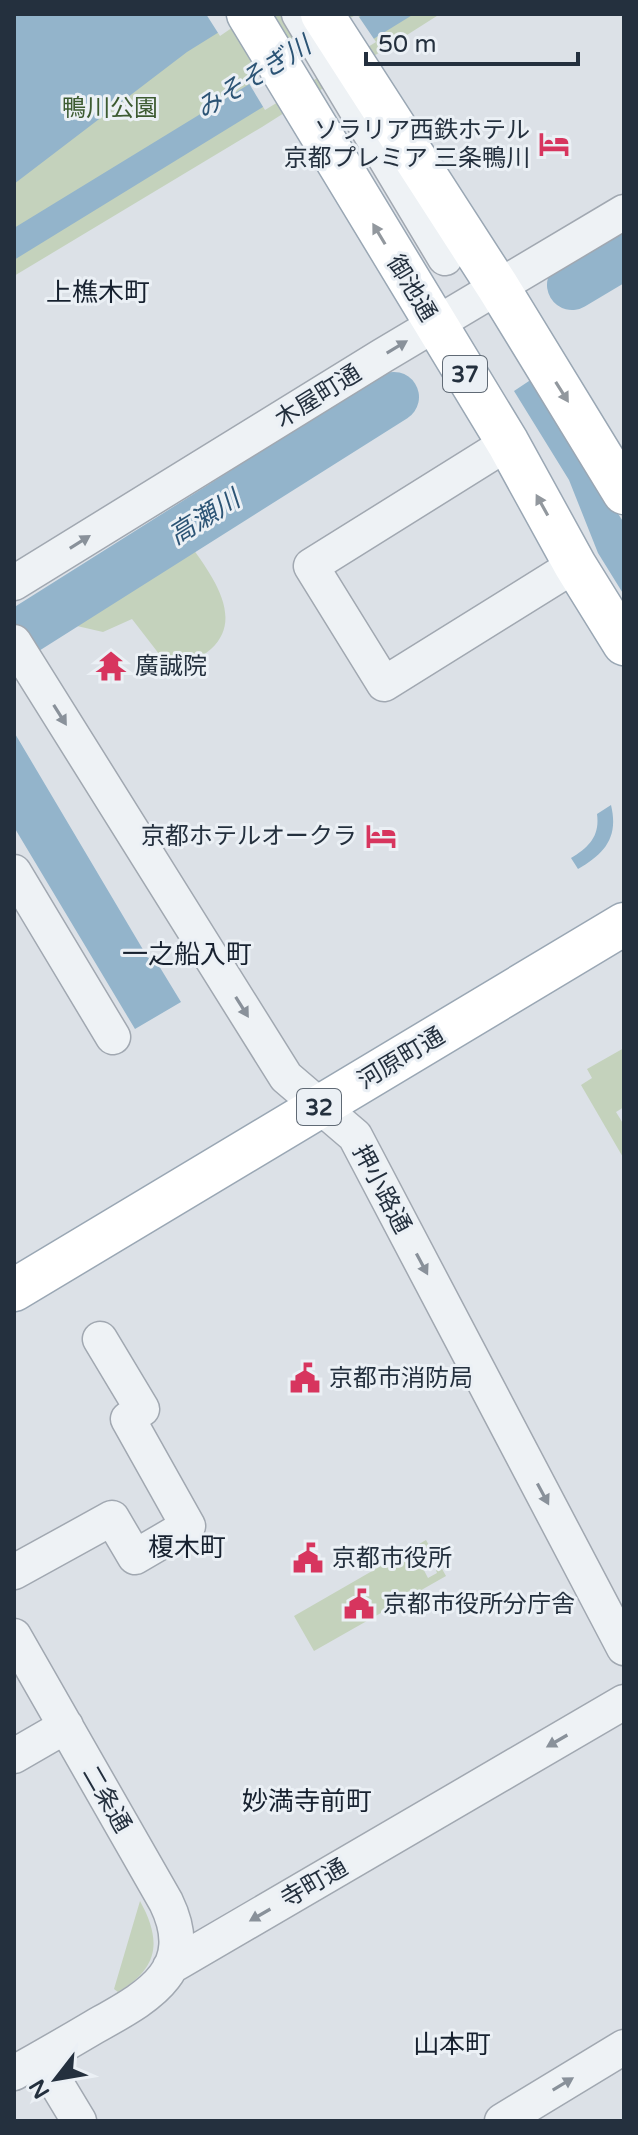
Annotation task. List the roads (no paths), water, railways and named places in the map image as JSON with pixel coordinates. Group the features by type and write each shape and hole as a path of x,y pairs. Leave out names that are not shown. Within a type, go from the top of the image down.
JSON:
{"main road":[{"name":"御池通","path":"248,14 322,88 498,287 624,493"},
{"name":"御池通","path":"322,14 322,88 435,325 508,443 575,565 624,644"},
{"name":"河原町通","path":"14,1290 624,924"}],"street":[{"path":"299,14 322,88 439,262"},
{"name":"木屋町通","path":"14,583 624,212"},
{"path":"508,443 311,566 384,684 575,565"},
{"name":"押小路通","path":"16,645 286,1077 355,1136 624,1648"},
{"path":"14,872 113,1037"},
{"path":"14,1572 112,1518 135,1557 188,1526 128,1419 142,1409 100,1339"},
{"name":"二条通","path":"14,1636 171,1912 176,1934 170,1967"},
{"name":"寺町通","path":"28,2066 144,1998 159,1984 170,1967 624,1702"},
{"path":"14,1756 66,1726"},
{"path":"502,2121 624,2047"},
{"path":"28,2066 79,2121"}],"water":[{"path":"14,14 248,14 187,52 14,184"},
{"path":"364,14 414,14 14,260 14,228"},
{"path":"532,379 624,523 624,595 598,553 569,480 514,391"},
{"path":"14,732 148,958 153,956 181,1002 135,1029 14,827"},
{"path":"611,805 613,827 607,844 578,869 571,858 592,840 597,829 597,814"}],"waterway":[{"name":"高瀬川","path":"572,285 624,254"},
{"name":"高瀬川","path":"14,637 394,397"}],"place":[{"name":"ソラリア西鉄ホテル 京都プレミア 三条鴨川","path":"554,144"},
{"name":"廣誠院","path":"111,666"},
{"name":"京都ホテルオークラ","path":"381,836"},
{"name":"京都市消防局","path":"305,1378"},
{"name":"京都市役所","path":"308,1558"},
{"name":"京都市役所分庁舎","path":"359,1604"}],"district":[{"name":"上樵木町","path":"98,292"},
{"name":"一之船入町","path":"187,954"},
{"name":"榎木町","path":"187,1547"},
{"name":"妙満寺前町","path":"307,1801"},
{"name":"山本町","path":"452,2044"}],"water label":[{"name":"みそそぎ川","path":"253,77"}],"park label":[{"name":"鴨川公園","path":"110,108"}]}
